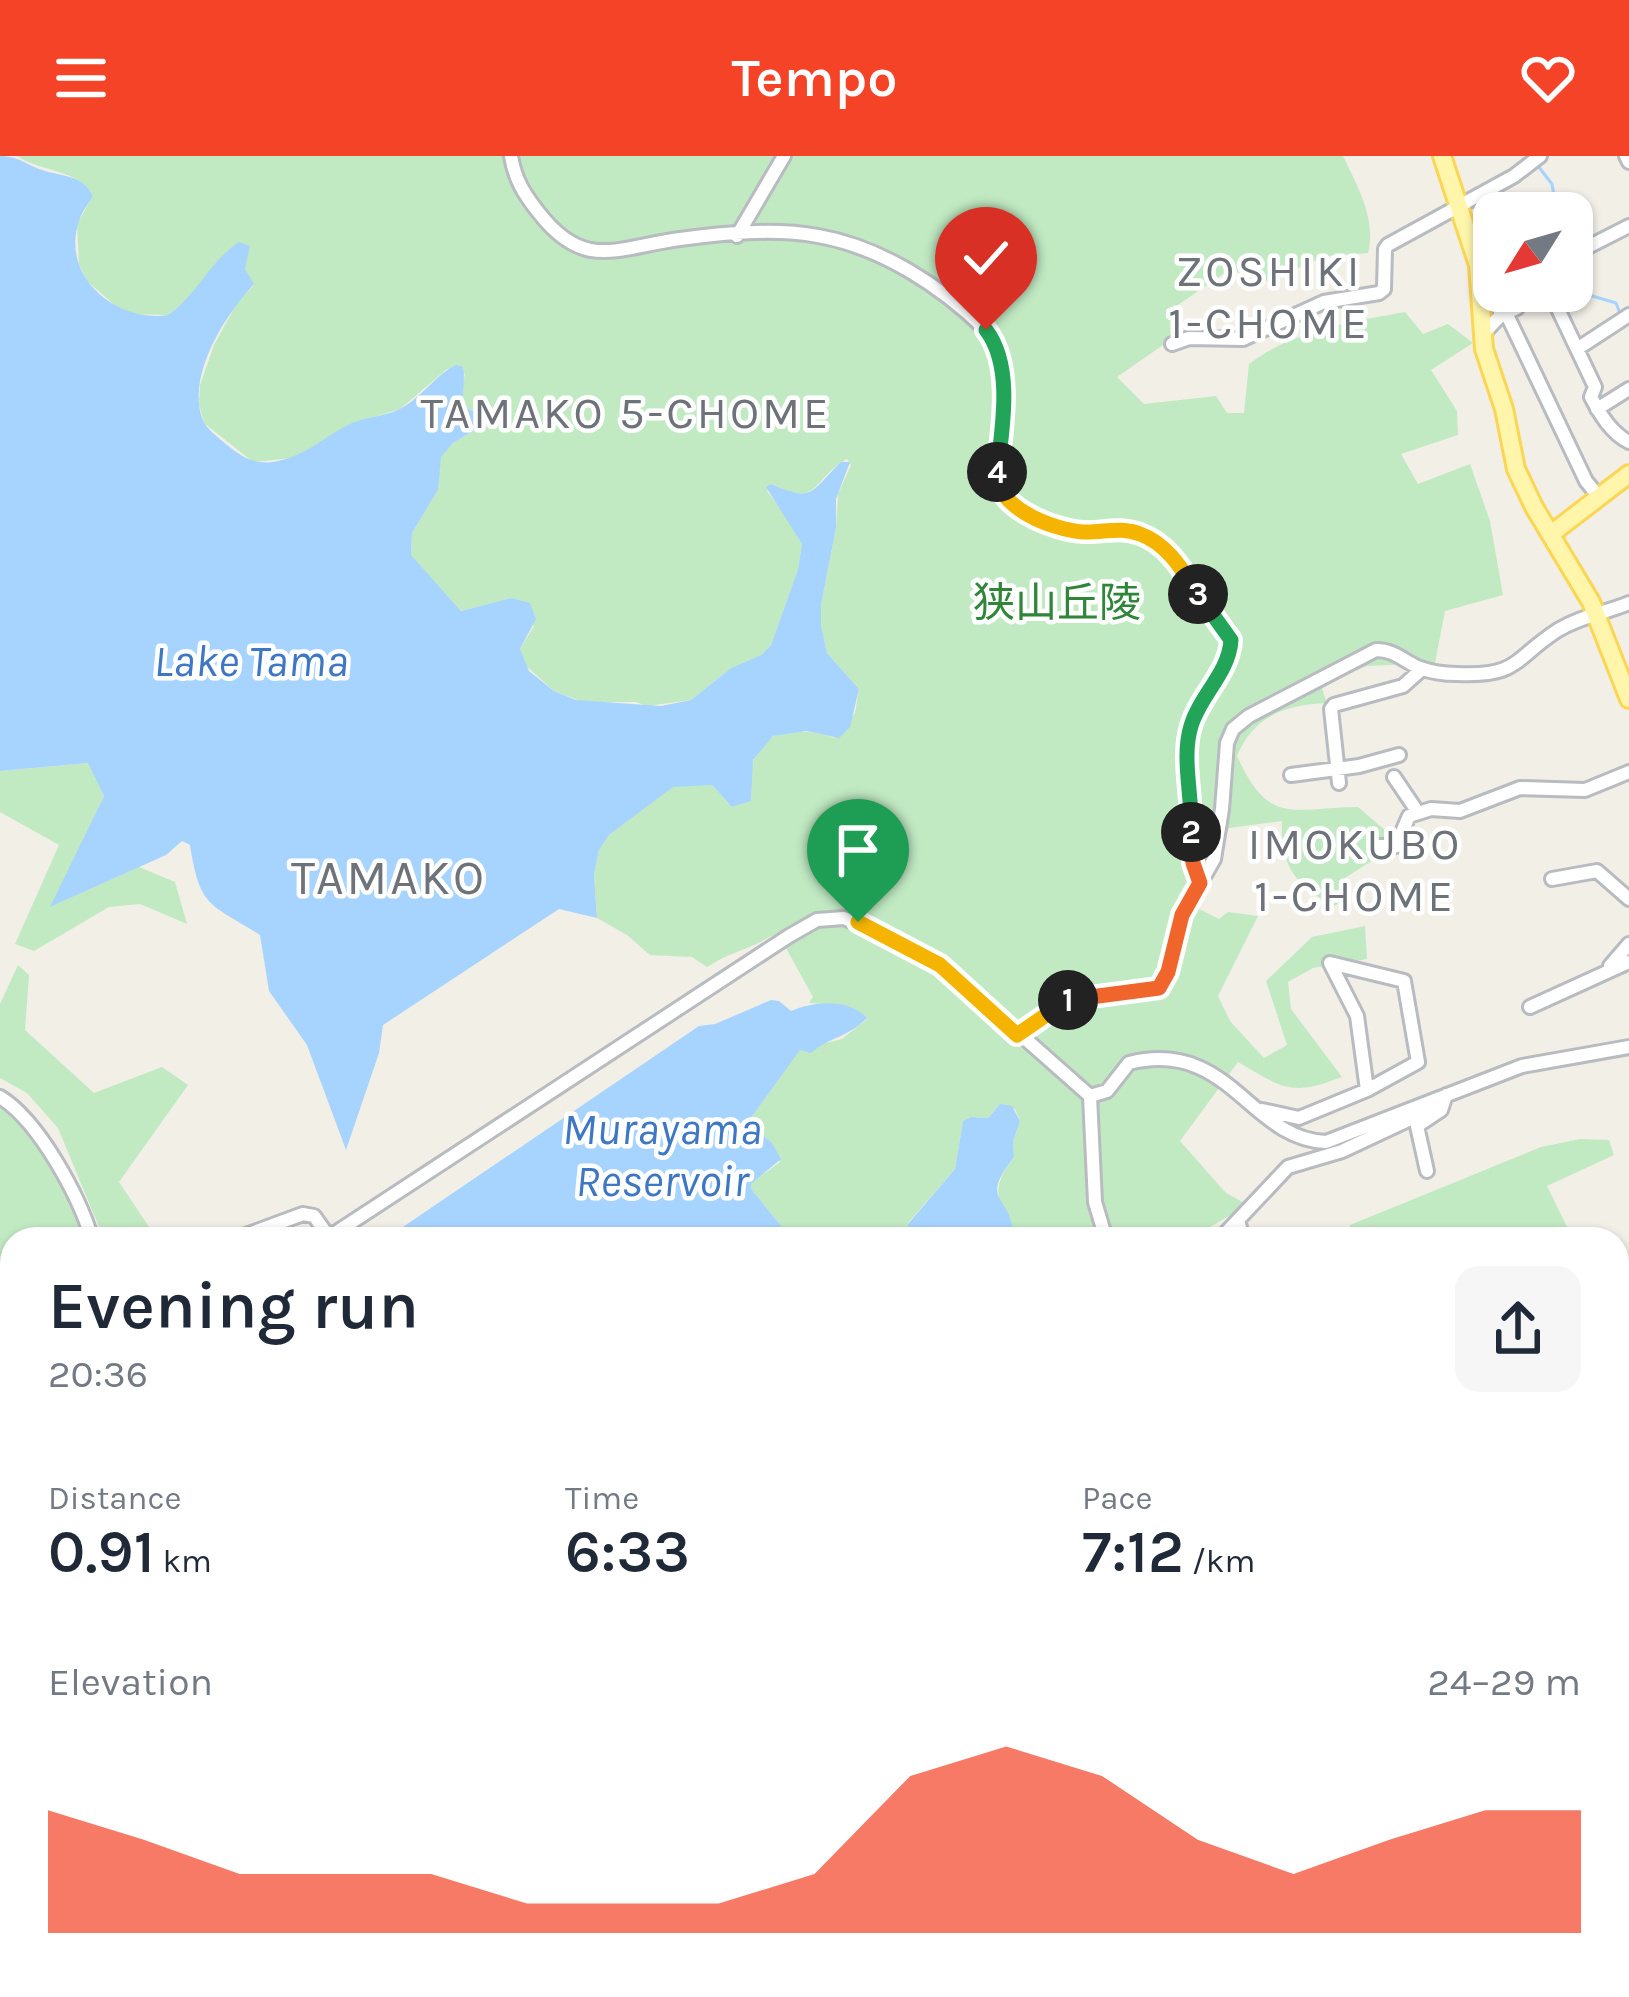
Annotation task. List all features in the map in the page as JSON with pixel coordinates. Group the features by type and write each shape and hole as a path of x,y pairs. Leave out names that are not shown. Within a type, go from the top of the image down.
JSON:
{"main road":[{"path":"1442,156 1473,254"},
{"path":"1482,312 1516,469 1596,613 1628,690"},
{"path":"1550,534 1629,474"}],"street":[{"path":"511,156 521,190 559,238 572,245 625,251 683,238 789,232 862,248 902,267 980,324 992,337 999,360 1004,417 996,482 1002,497 1068,530 1123,530 1145,536 1175,560 1228,630 1228,658 1189,733 1190,842 1200,883"},
{"path":"737,236 784,156"},
{"path":"1172,344 1190,338 1244,339 1324,302 1379,293 1384,289 1384,249 1536,159"},
{"path":"1593,244 1629,226"},
{"path":"1503,312 1586,481 1599,497"},
{"path":"1483,334 1507,312"},
{"path":"1559,312 1595,388 1592,397 1597,409 1617,436 1629,442"},
{"path":"1577,349 1624,318"},
{"path":"1597,409 1629,389"},
{"path":"1017,1035 1073,998 1159,988 1168,972 1182,915 1214,859 1227,743 1235,727 1264,707 1376,650 1397,654 1422,669 1456,674 1501,672 1516,666 1557,631 1629,603"},
{"path":"1338,776 1334,705 1403,686 1422,669"},
{"path":"1291,775 1338,776 1400,754"},
{"path":"1379,846 1396,846 1409,816 1418,812 1460,811 1520,788 1585,790 1629,772"},
{"path":"1394,777 1418,812"},
{"path":"1552,879 1597,871 1626,892"},
{"path":"345,1227 817,920 851,920 915,950 952,974 1090,1096 1095,1202 1102,1227"},
{"path":"1605,973 1629,944"},
{"path":"1530,1007 1629,962"},
{"path":"1261,1110 1299,1118 1367,1090 1418,1062 1404,981 1330,963 1357,1016 1367,1090"},
{"path":"1090,1096 1107,1091 1129,1063 1176,1059 1202,1066 1304,1138 1325,1142 1522,1066 1629,1047"},
{"path":"0,1097 35,1132 88,1227"},
{"path":"1427,1171 1417,1126 1441,1110 1441,1097"},
{"path":"1231,1227 1288,1167 1342,1151 1424,1114 1441,1097"},
{"path":"267,1227 302,1214 314,1216 321,1227"},
{"path":"1238,1220 1240,1227"}],"green space":[{"name":"狭山丘陵","path":"17,156 1343,156 1368,215 1368,253 1326,256 1258,285 1232,268 1172,309 1176,336 1117,377 1144,404 1216,396 1227,413 1244,413 1249,364 1285,343 1324,329 1405,312 1423,334 1448,324 1473,343 1431,370 1457,411 1458,435 1401,454 1418,484 1470,464 1490,521 1503,595 1445,611 1435,663 1367,666 1320,683 1327,703 1273,715 1252,731 1237,756 1260,794 1271,803 1298,810 1358,807 1386,831 1381,855 1340,881 1349,897 1334,906 1309,890 1293,872 1284,850 1282,821 1229,828 1195,907 1219,919 1228,912 1258,916 1218,996 1230,1021 1264,1058 1287,1045 1266,981 1312,937 1365,926 1367,959 1313,968 1288,982 1291,1009 1342,1077 1311,1087 1288,1087 1238,1062 1180,1141 1226,1193 1248,1205 1210,1227 1011,1227 999,1185 1014,1157 1020,1121 1015,1109 998,1106 988,1118 963,1121 955,1169 907,1227 782,1227 750,1184 780,1162 747,1123 800,1049 842,1039 867,1019 839,1005 809,1003 813,997 786,948 771,936 707,967 692,957 650,955 597,918 594,875 599,850 609,835 673,786 712,785 732,807 751,801 752,767 766,741 787,732 835,738 855,713 859,689 827,653 821,625 838,494 851,465 847,459 807,492 771,484 767,491 802,544 771,645 761,655 731,668 691,700 647,706 583,702 554,691 524,664 520,649 534,626 511,598 461,611 411,556 412,533 438,490 440,457 453,443 497,417 464,404 465,374 447,369 400,409 352,424 293,458 253,462 204,423 199,404 200,385 214,345 238,301 253,286 245,269 214,267 195,293 168,315 125,314 87,281 79,264 77,224 93,196 79,181"},
{"path":"89,763 104,796 52,906 139,867 175,882 187,924 140,904 109,907 34,951 15,944 59,845 0,812 0,771"},
{"path":"18,965 29,975 25,1030 94,1093 162,1067 188,1085 119,1182 149,1227 99,1227 58,1128 27,1093 0,1078 0,1004"},
{"path":"0,1103 41,1145 82,1227 0,1227"},
{"path":"1580,1139 1609,1140 1614,1155 1547,1186 1567,1227 1350,1227 1350,1225 1541,1147"}],"water":[{"name":"Lake Tama","path":"0,156 70,177 88,189 93,196 79,221 78,260 97,292 130,312 168,315 229,250 239,242 250,246 245,269 254,284 212,346 204,364 199,401 206,426 245,457 270,462 298,454 352,423 399,409 449,369 463,367 465,406 497,417 453,443 441,457 438,490 412,533 411,555 461,611 511,598 530,603 536,619 520,649 529,671 554,691 576,700 661,706 691,700 731,668 761,655 771,645 802,544 766,487 771,484 804,493 817,487 841,462 850,462 836,499 821,625 827,653 859,689 850,727 839,738 806,731 773,736 753,760 751,801 732,807 712,785 673,787 609,835 599,850 594,875 597,918 559,909 383,1025 379,1053 346,1150 307,1045 269,991 260,935 203,893 190,845 182,841 166,855 50,907 104,796 88,763 0,771"},
{"name":"Murayama Reservoir","path":"771,1000 791,1011 841,1004 867,1018 811,1053 800,1050 748,1122 772,1143 781,1159 751,1189 782,1227 403,1227 699,1026"},
{"path":"1000,1104 1012,1106 1020,1121 1014,1157 997,1190 1012,1227 907,1227 955,1169 963,1121 988,1118"}],"waterway":[{"path":"1538,166 1553,192"},
{"path":"1593,296 1616,303 1621,316"}],"district":[{"name":"ZOSHIKI 1-CHOME","path":"1269,297"},
{"name":"TAMAKO 5-CHOME","path":"626,413"},
{"name":"IMOKUBO 1-CHOME","path":"1355,870"},
{"name":"TAMAKO","path":"389,878"}],"route":[{"path":"858,922 940,965 1017,1035 1078,996 1159,988 1168,972 1182,915 1200,883 1190,842 1189,733 1228,658 1228,630 1175,560 1145,536 1112,529 1068,530 1002,497 996,482 1004,417 999,360 986,330"}]}
